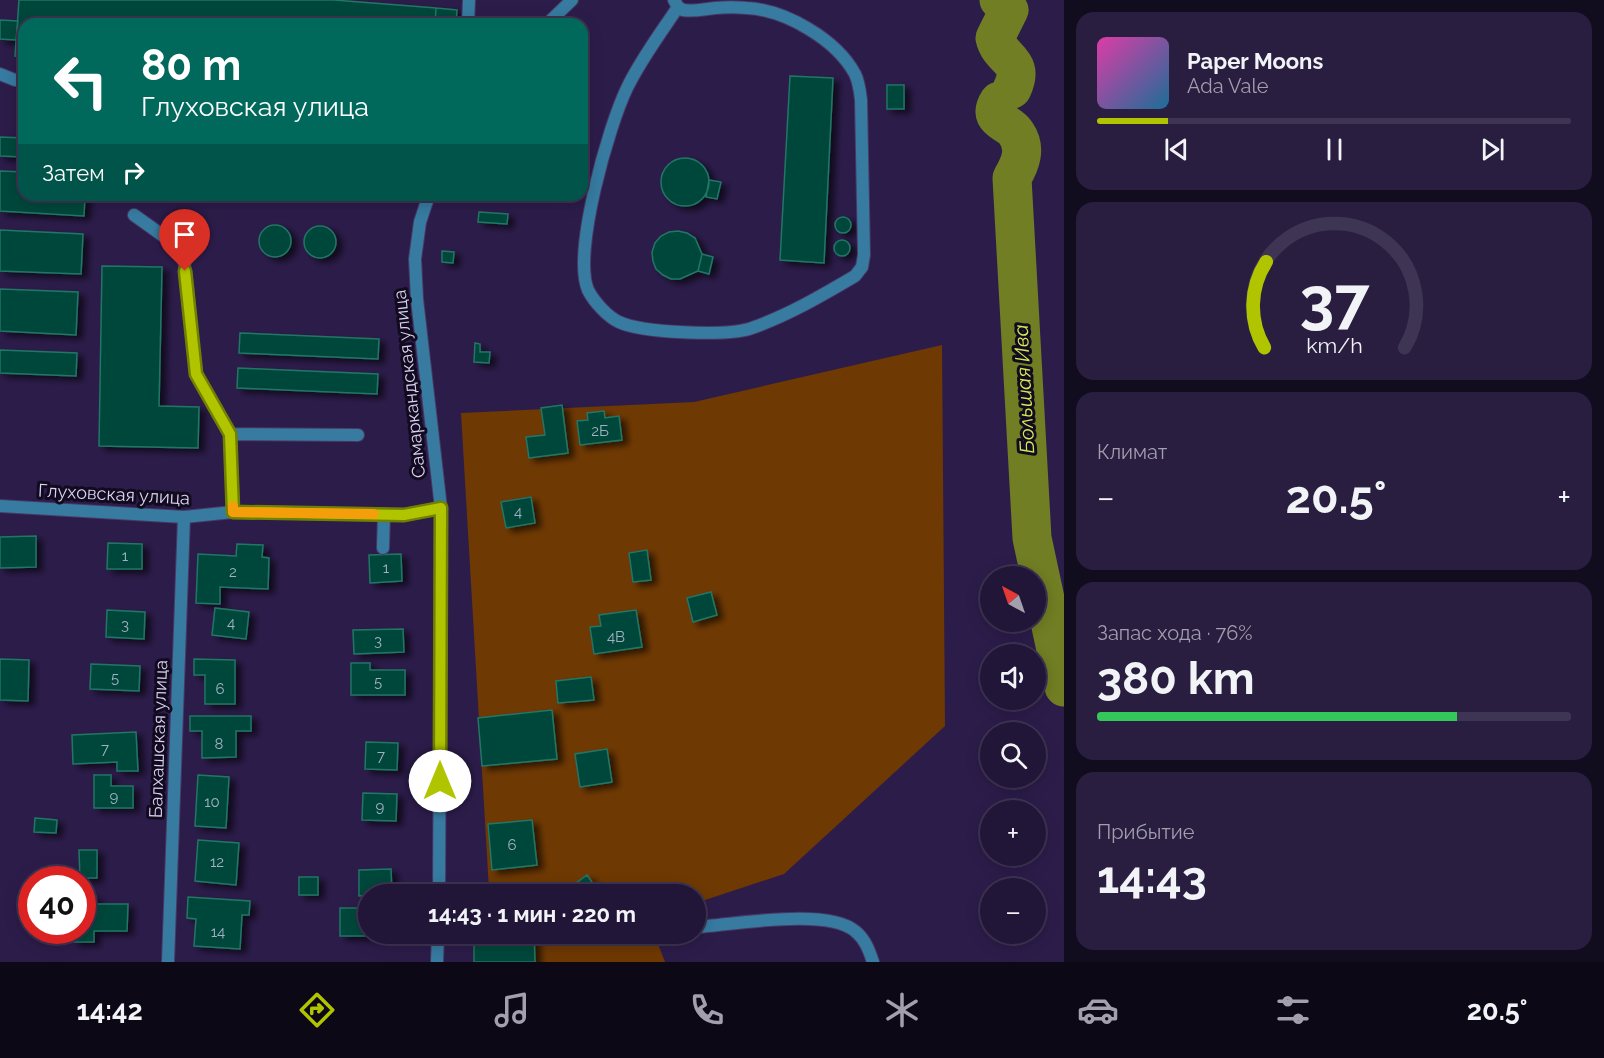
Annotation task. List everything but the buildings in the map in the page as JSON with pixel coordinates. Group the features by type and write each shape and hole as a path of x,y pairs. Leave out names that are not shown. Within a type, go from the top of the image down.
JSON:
{"street":[{"path":"468,18 469,0"},
{"path":"552,18 565,3"},
{"path":"676,4 688,11 719,7 754,8 775,12 805,27 835,49 856,76 859,87 862,112 864,255 862,267 855,276 792,312 747,330 728,333 647,330 618,322 608,315 588,291 584,275 586,233 616,112 641,61 676,4"},
{"path":"0,74 18,80"},
{"name":"Самаркандская улица","path":"425,201 418,234 416,276 441,508 439,884"},
{"path":"134,215 183,250 196,374 230,434 233,512"},
{"path":"230,434 358,435"},
{"name":"Глуховская улица","path":"0,506 184,517 233,512 404,515 441,508"},
{"path":"383,548 384,514"},
{"name":"Балхашская улица","path":"168,962 184,517"},
{"path":"706,926 806,918 841,923 854,930 866,943 873,962"},
{"path":"437,962 438,944"}],"shaded area":[{"path":"942,345 945,726 784,874 706,900 706,884 489,884 461,413 694,402"},
{"path":"478,944 658,944 665,962 478,962"}],"waterway":[{"name":"Большая Ива","path":"999,0 1009,10 995,38 1014,66 1016,72 1012,89"},
{"name":"Большая Ива","path":"999,101 995,113 1016,133 1022,151 1020,162 1012,178 1032,538 1064,687"}],"slow traffic":[{"path":"233,506 233,512 374,514"}],"route":[{"path":"185,271 196,374 230,434 233,512 404,515 441,508 440,781"}]}
